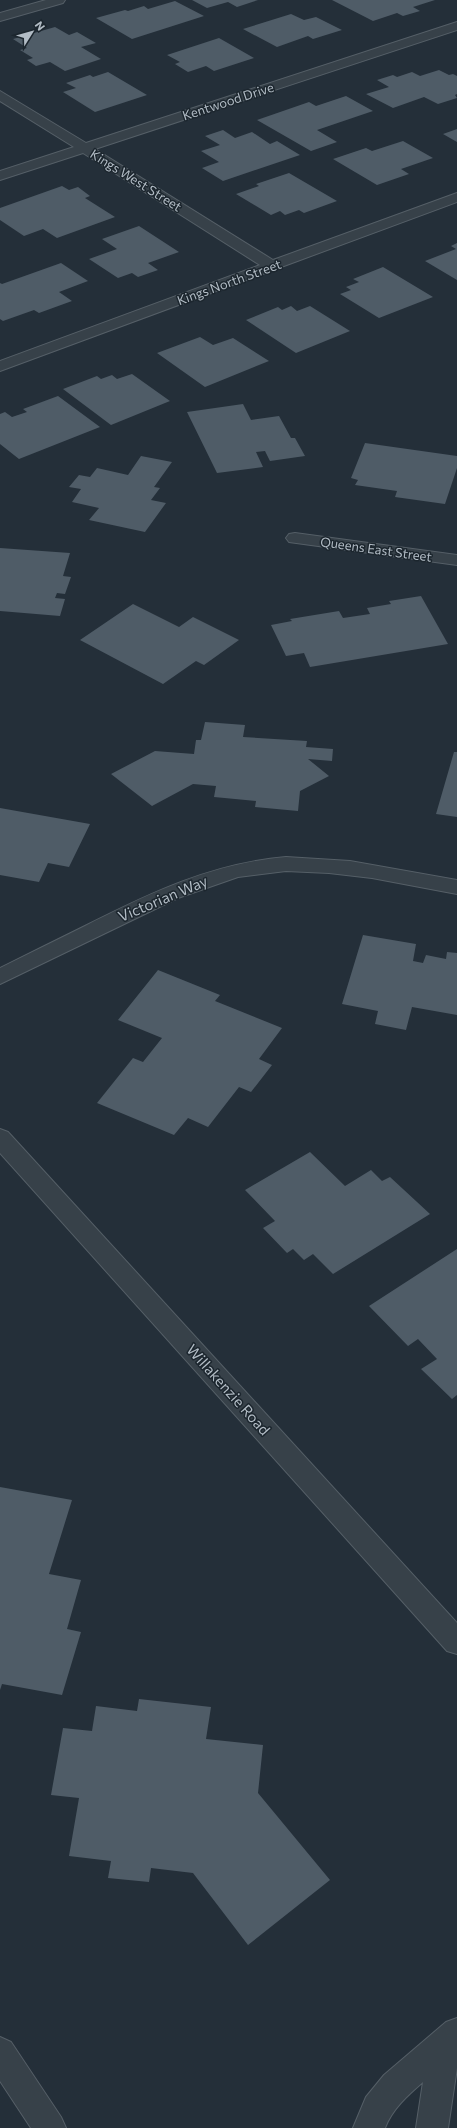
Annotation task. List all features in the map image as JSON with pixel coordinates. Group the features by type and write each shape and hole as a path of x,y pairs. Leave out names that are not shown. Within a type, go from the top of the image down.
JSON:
{"street":[{"path":"0,17 59,0"},
{"name":"Kentwood Drive","path":"0,176 457,26"},
{"name":"Kings West Street","path":"0,94 272,266"},
{"name":"Kings North Street","path":"0,366 457,197"},
{"name":"Queens East Street","path":"295,538 457,560"},
{"name":"Victorian Way","path":"0,977 178,889 210,878 246,870 284,864 322,865 355,869 457,887"},
{"name":"Willakenzie Road","path":"0,1138 457,1642"},
{"path":"369,2128 377,2108 395,2086 451,2038"},
{"path":"432,2128 451,2038"},
{"path":"0,2053 50,2128"}],"building":[{"path":"192,0 258,0 237,7 228,2 207,8"},
{"path":"332,0 435,0 413,7 420,11 403,16 397,13 373,21"},
{"path":"175,1 204,16 132,39 96,18 144,6 148,9"},
{"path":"291,14 304,20 316,17 342,30 313,39 308,36 277,47 243,29"},
{"path":"55,27 69,35 77,32 96,43 81,47 101,59 65,71 50,62 36,66 27,60 33,58 20,50 27,48 13,39"},
{"path":"219,38 254,58 214,71 206,66 188,72 175,64 180,62 167,55"},
{"path":"439,70 449,75 453,74 457,76 457,94 455,95 457,98 438,104 424,97 393,108 366,94 389,87 377,80 393,75 397,77 412,72 420,76"},
{"path":"108,72 147,95 95,112 63,92 76,88 66,83 90,75 93,77"},
{"path":"346,96 373,111 317,130 337,142 311,151 257,120 309,102 316,106"},
{"path":"457,129 457,142 443,134"},
{"path":"223,130 235,138 252,132 270,144 277,141 300,155 223,181 202,168 219,162 201,151 220,145 205,136"},
{"path":"403,141 433,158 401,169 409,174 377,185 333,159 366,148 372,151"},
{"path":"289,173 337,201 304,213 299,210 285,215 280,211 271,215 236,194 259,186 256,184"},
{"path":"62,186 69,190 78,187 90,196 85,198 115,217 57,238 43,229 24,236 0,220 0,208"},
{"path":"139,226 179,252 148,263 158,270 138,277 132,273 118,278 89,259 117,249 102,239"},
{"path":"457,243 457,280 425,261 456,249 451,246"},
{"path":"61,263 88,281 59,292 72,301 39,313 34,310 3,321 0,319 0,283 2,284"},
{"path":"383,267 433,297 379,318 340,294 351,290 346,287 359,282 353,279"},
{"path":"291,306 297,311 310,306 350,331 296,353 246,320 278,307 282,310"},
{"path":"200,337 213,345 233,338 269,361 205,387 157,353"},
{"path":"132,374 170,401 111,425 63,389 97,376 101,379 112,375 117,379"},
{"path":"58,396 100,427 19,459 0,444 0,414 5,412 12,417 27,412 23,409"},
{"path":"243,404 251,420 279,416 291,438 295,438 305,456 270,461 265,451 256,452 263,467 217,473 187,412"},
{"path":"365,443 457,456 457,468 445,504 395,497 397,491 355,485 358,480 351,478"},
{"path":"141,456 172,462 154,487 160,488 151,500 166,503 145,532 89,520 99,508 72,502 81,489 69,487 79,475 90,477 97,468 128,475"},
{"path":"0,548 70,553 63,576 71,577 65,594 57,593 55,598 65,599 60,616 0,611"},
{"path":"421,596 448,644 310,667 304,653 286,656 271,625 292,621 290,619 339,611 343,618 370,614 367,608 391,604 389,601"},
{"path":"133,604 179,627 193,617 239,640 204,665 196,661 163,684 80,640"},
{"path":"205,722 245,725 243,737 307,741 306,747 333,749 332,761 308,759 329,776 300,791 298,811 255,807 256,801 214,797 216,786 193,784 152,806 111,774 155,751 194,754 196,740 201,740"},
{"path":"454,752 457,752 457,817 436,814"},
{"path":"0,808 90,824 69,867 48,863 39,882 0,875"},
{"path":"363,935 416,944 413,961 423,963 426,955 446,959 447,952 457,953 457,1015 412,1007 406,1030 375,1024 378,1011 342,1004"},
{"path":"158,970 220,995 215,1001 282,1028 259,1059 272,1065 251,1092 239,1087 208,1127 188,1118 174,1135 97,1103 133,1058 143,1062 162,1038 118,1020"},
{"path":"310,1152 345,1186 371,1170 382,1181 390,1177 430,1214 333,1274 313,1254 304,1260 293,1249 287,1253 263,1228 275,1221 245,1190"},
{"path":"457,1249 457,1395 452,1399 421,1369 437,1359 418,1339 408,1346 369,1306"},
{"path":"0,1487 72,1500 49,1574 81,1580 67,1629 81,1632 62,1695 2,1684 0,1690"},
{"path":"139,1699 211,1707 206,1739 263,1745 258,1793 330,1880 248,1945 193,1873 151,1868 149,1882 108,1878 111,1861 69,1856 79,1798 51,1795 63,1728 92,1731 96,1706 137,1711"}]}
